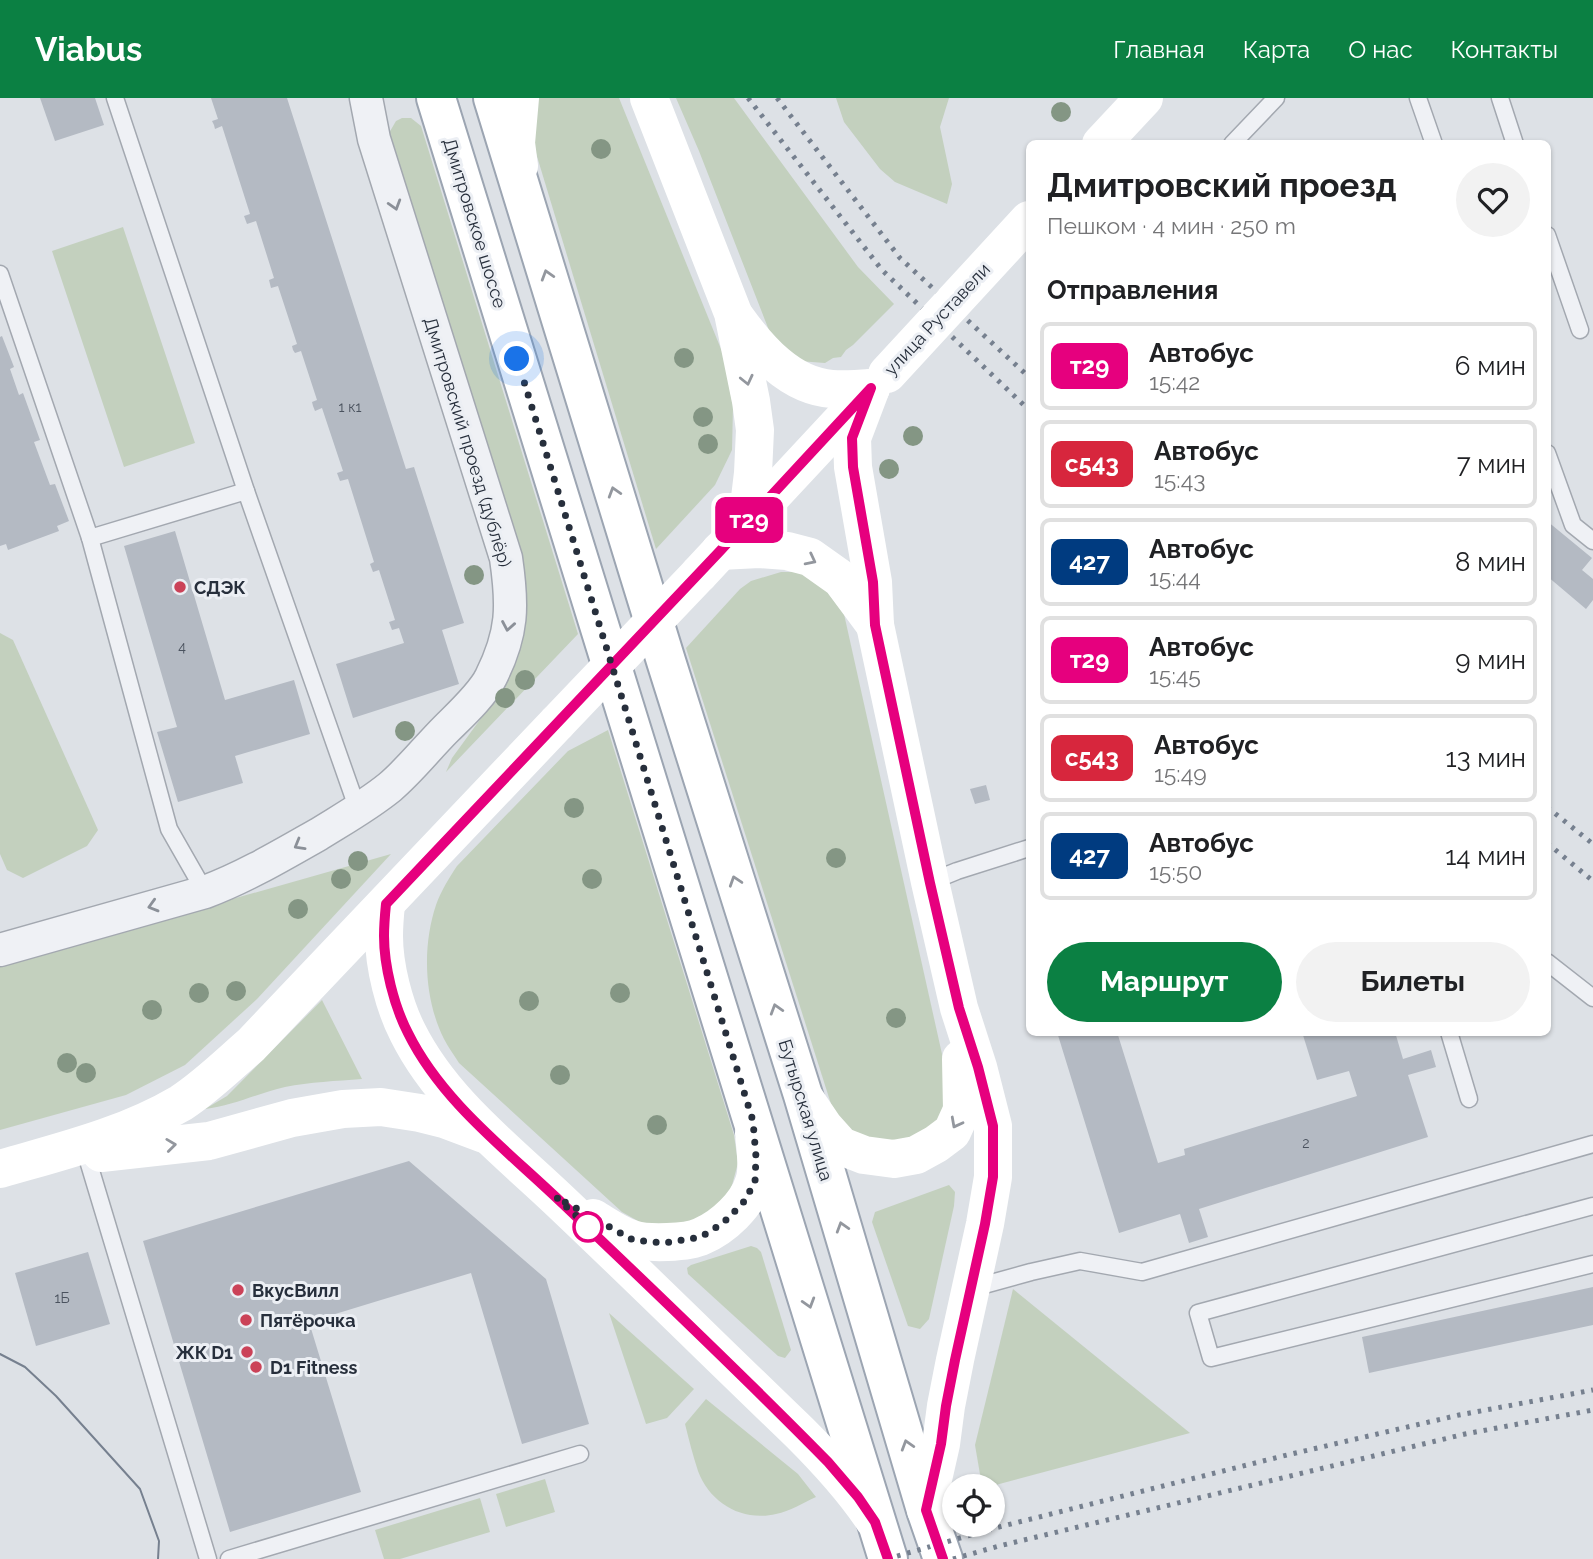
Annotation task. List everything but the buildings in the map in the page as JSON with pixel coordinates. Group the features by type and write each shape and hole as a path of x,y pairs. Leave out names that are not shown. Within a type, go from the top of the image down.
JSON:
{"main road":[{"name":"Дмитровское шоссе","path":"436,98 753,1121"},
{"path":"493,98 527,212"},
{"path":"520,98 516,143 527,212"},
{"path":"648,99 733,313 751,401 755,430 750,498 720,551"},
{"name":"Бутырская улица","path":"527,212 803,1095 926,1510 943,1559"},
{"name":"улица Руставели","path":"15,1165 110,1137 148,1120 182,1102 204,1086 251,1045 720,551 1026,223"},
{"path":"733,313 754,343 792,376 808,384 831,389 879,381"},
{"path":"879,381 852,438 853,467 873,582 875,625 959,1008 993,1126 993,1177 985,1224 926,1510"},
{"path":"720,551 759,549 787,551 810,557 841,579 875,625"},
{"path":"386,904 384,937 396,1003 407,1032 422,1058 448,1093 489,1136 556,1197 819,1452 858,1497 875,1522"},
{"path":"803,1095 824,1127 841,1146 852,1151 894,1159 916,1155 926,1150 953,1132 962,1110 959,1008"},
{"path":"15,1165 86,1154 209,1141 292,1118 343,1109 381,1107 432,1116 489,1136"},
{"path":"556,1197 633,1240 664,1243 701,1237 723,1223 743,1203 755,1182 753,1121"},
{"path":"753,1121 888,1559"}],"street":[{"name":"Дмитровский проезд (дублёр)","path":"0,950 205,892 281,856 358,810 390,786 466,709 489,681 500,657 510,625 511,592 506,558 374,139 366,98"}],"lane":[{"path":"115,98 246,491 358,810"},
{"path":"1236,140 1276,98"},
{"path":"1418,98 1433,140"},
{"path":"1500,98 1514,140"},
{"path":"1551,247 1580,330"},
{"path":"0,274 90,538 169,829 205,892"},
{"path":"1551,464 1573,525 1593,541"},
{"path":"90,538 246,491"},
{"path":"930,883 957,871 1026,849"},
{"path":"1551,965 1593,998"},
{"path":"1450,1036 1469,1098"},
{"path":"971,1288 1080,1261 1142,1272 1593,1144"},
{"path":"86,1154 208,1559"},
{"path":"1593,1206 1198,1313 1211,1358 1593,1264"},
{"path":"229,1559 580,1454"}],"green space":[{"path":"532,98 619,98 723,354 733,406 732,450 715,485 656,549 529,130"},
{"path":"676,98 734,98 858,267 894,304 841,357 825,363 799,361 772,338"},
{"path":"836,98 949,98 940,127 952,184 947,204 895,182 880,169 844,122"},
{"path":"411,118 421,126 578,634 446,772 452,758 495,699 518,657 527,612 521,574 389,133 396,121"},
{"path":"123,227 195,443 124,467 52,251"},
{"path":"781,572 814,575 844,614 950,1090 948,1109 920,1138 871,1143 845,1126 831,1104 686,648 740,589 751,581"},
{"path":"0,633 13,640 98,830 87,846 23,878 7,870 0,854"},
{"path":"608,730 734,1135 738,1163 731,1189 715,1209 683,1226 645,1225 622,1212 459,1063 437,1023 429,990 427,955 432,921 440,895 457,866 568,751"},
{"path":"391,854 257,999 185,1065 126,1095 0,1130 0,965"},
{"path":"322,1000 362,1079 285,1087 205,1109 227,1096"},
{"path":"949,1185 955,1192 954,1206 929,1319 920,1329 908,1326 872,1222 875,1212"},
{"path":"751,1246 761,1252 791,1350 785,1358 778,1356 688,1274 687,1268 691,1265"},
{"path":"1013,1289 1190,1433 1005,1483 1005,1474 980,1474 975,1445"},
{"path":"609,1313 694,1389 667,1418 646,1424"},
{"path":"706,1399 798,1474 816,1497 786,1511 763,1516 740,1512 719,1501 703,1482 698,1471 685,1424"},
{"path":"545,1479 555,1512 506,1527 496,1494"},
{"path":"480,1498 490,1532 400,1559 384,1559 375,1530"}],"tram line":[{"path":"0,1354 25,1367 56,1396 140,1489 159,1541 158,1559"}],"railway":[{"path":"748,98 882,270 1026,407"},
{"path":"777,98 900,258 1026,374"},
{"path":"1551,810 1593,844"},
{"path":"1551,846 1593,881"},
{"path":"887,1559 995,1528 1287,1455 1459,1415 1593,1390"},
{"path":"953,1559 1465,1434 1593,1410"}],"bus line":[{"name":"т29","path":"888,1559 867,1508 828,1462 572,1212 489,1136 448,1093 407,1032 396,1003 384,937 386,904 871,388 852,438 852,452 873,582 875,625 959,1008 993,1126 993,1177 985,1224 926,1510 943,1559"}],"place":[{"name":"СДЭК","path":"180,587"},
{"name":"ВкусВилл","path":"238,1290"},
{"name":"Пятёрочка","path":"246,1320"},
{"name":"ЖК D1","path":"247,1352"},
{"name":"D1 Fitness","path":"256,1367"}],"route":[{"path":"517,359 753,1121 756,1157 755,1182 743,1203 723,1223 701,1237 664,1243 633,1240 556,1197 588,1227"}]}
